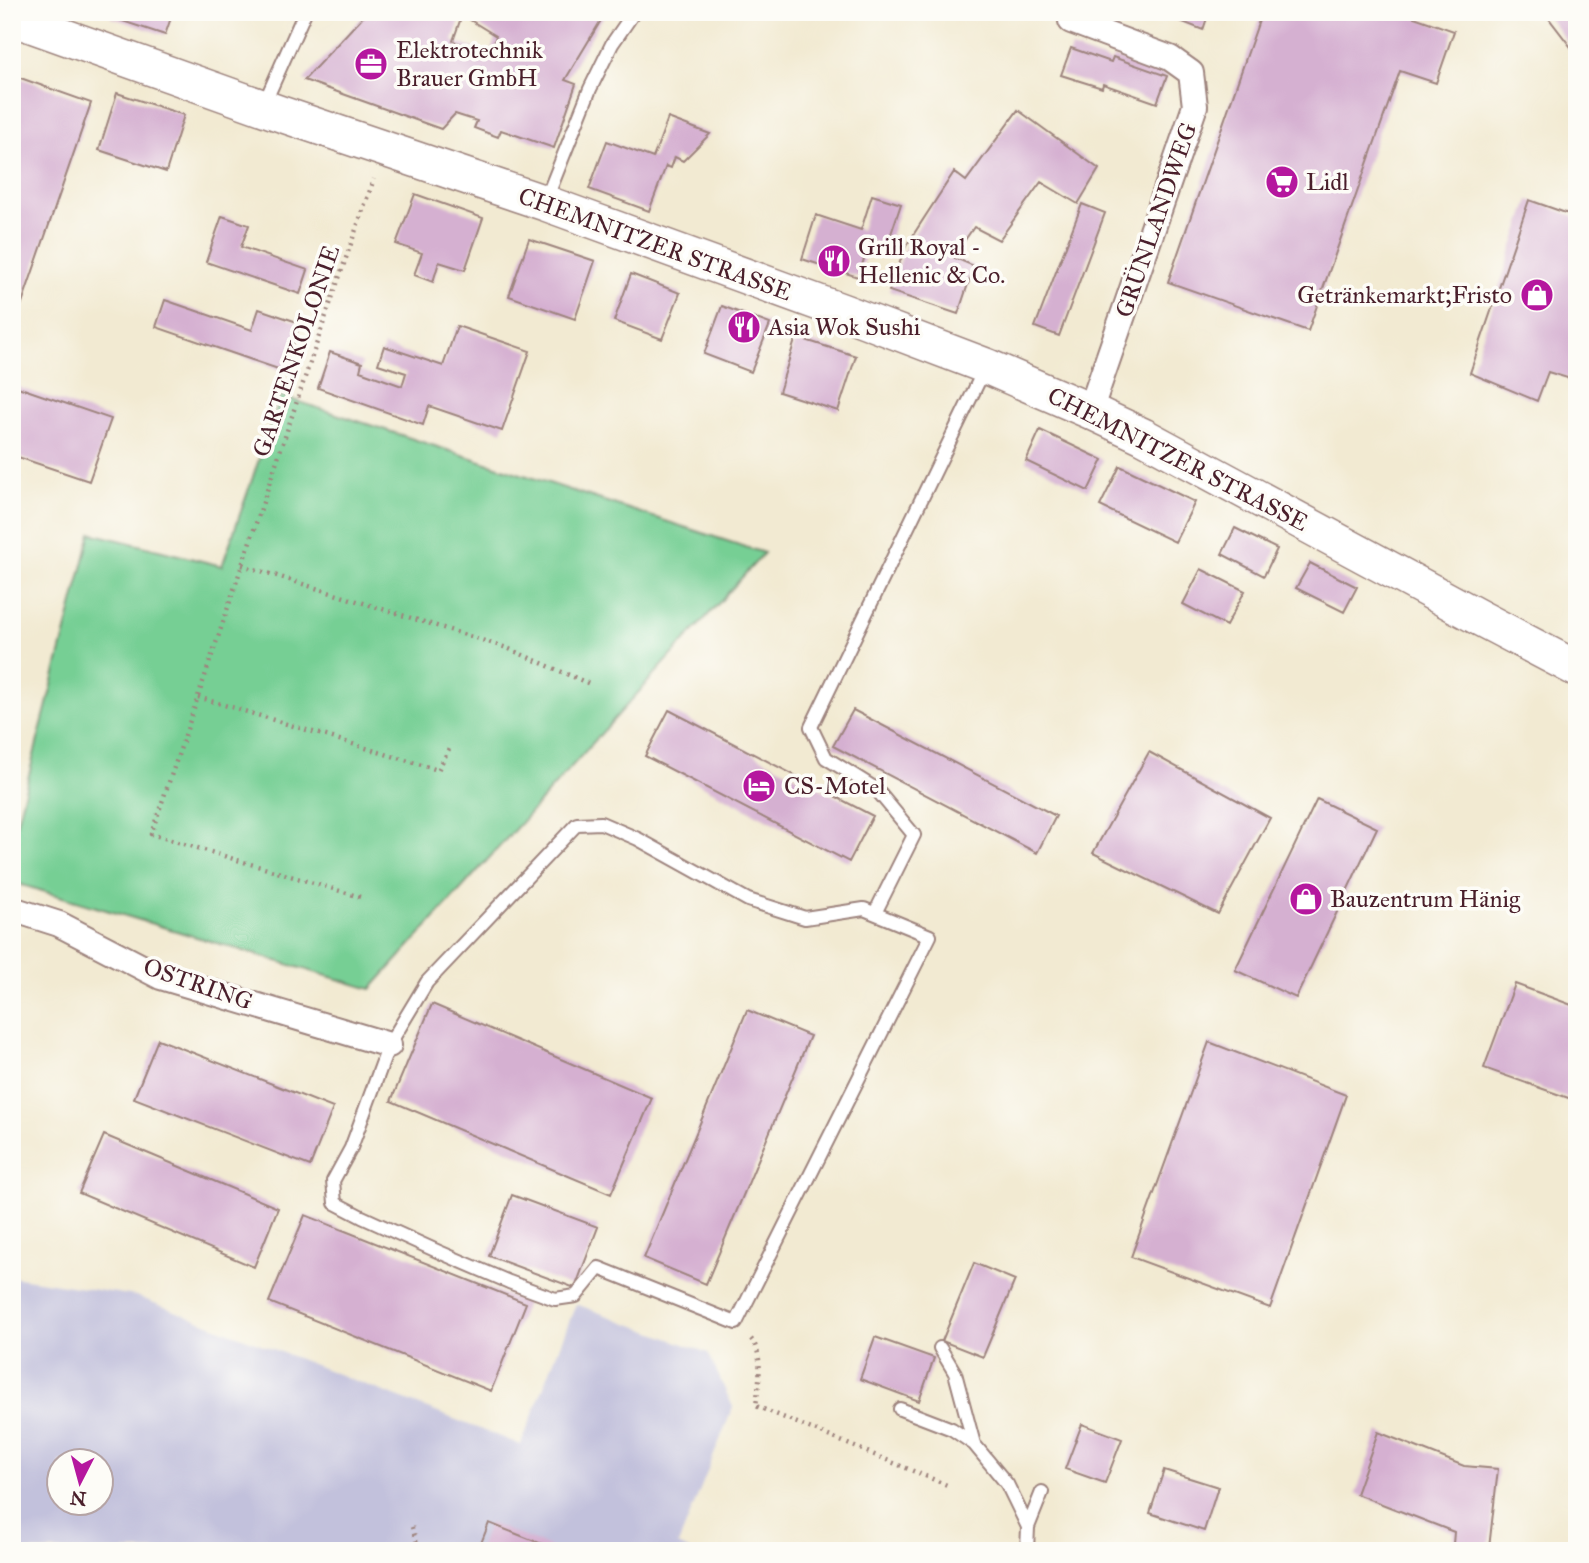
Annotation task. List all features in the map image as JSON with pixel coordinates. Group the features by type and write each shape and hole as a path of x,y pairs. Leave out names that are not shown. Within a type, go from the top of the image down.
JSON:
{"street":[{"name":"CHEMNITZER STRASSE","path":"12,18 262,108 545,204 986,366 1143,436 1577,669"},
{"name":"GRÜNLANDWEG","path":"1072,21 1170,58 1191,73 1195,106 1090,411"},
{"name":"OSTRING","path":"12,909 59,924 161,977 389,1045"}],"lane":[{"path":"262,108 305,12"},
{"path":"545,204 590,89 612,44 634,12"},
{"path":"875,913 914,835 876,789 826,758 811,727 986,366"},
{"path":"601,823 638,839 748,900 805,918 863,909 930,936 736,1323 599,1268 576,1296 555,1299 437,1251 335,1203 333,1181 351,1148 389,1045 427,982 577,824 601,823"},
{"path":"940,1348 955,1373 974,1444"},
{"path":"900,1409 952,1429 974,1444 1007,1484 1028,1527"},
{"path":"1027,1551 1028,1527 1042,1492"}],"path":[{"name":"GARTENKOLONIE","path":"360,897 151,834 329,302 385,148"},
{"path":"242,565 507,648 592,685"},
{"path":"198,697 438,770 449,749"},
{"path":"736,1323 756,1345 760,1370 756,1406 947,1485"},
{"path":"412,1527 419,1551"}],"shaded area":[{"path":"12,1277 136,1296 521,1445 576,1304 708,1353 733,1407 678,1545 691,1551 12,1551"}],"green space":[{"path":"281,396 764,553 371,989 12,882 12,841 91,533 222,566"}],"building":[{"path":"112,12 173,12 165,35 110,17"},
{"path":"367,12 606,12 565,80 576,84 554,148 501,130 498,137 474,128 477,121 455,114 441,129 304,80","holes":["462,15 496,36 490,54 453,41"]},
{"path":"1177,12 1209,12 1203,30 1175,19"},
{"name":"Lidl","path":"1262,12 1400,12 1454,31 1436,83 1400,71 1308,331 1168,282"},
{"path":"1544,12 1577,12 1577,55"},
{"path":"1071,48 1111,62 1113,57 1167,76 1157,103 1103,84 1102,88 1061,75"},
{"path":"12,75 91,103 13,329 12,329"},
{"path":"117,93 184,115 166,172 99,150"},
{"path":"1018,110 1099,169 1078,204 1041,182 999,240 974,227 953,257 974,266 958,314 889,291 906,246 954,172 966,181"},
{"path":"668,118 710,134 683,161 675,157 671,168 666,166 649,211 589,189 607,141 653,158"},
{"path":"415,194 483,218 465,270 439,262 433,282 414,275 422,253 396,244"},
{"path":"872,195 901,204 887,246 870,241 858,277 802,259 816,215 861,230"},
{"name":"Getränkemarkt;Fristo","path":"1529,200 1577,217 1577,381 1548,372 1537,401 1470,373"},
{"path":"1082,204 1105,213 1059,336 1035,327"},
{"path":"222,216 249,225 241,247 308,270 300,294 206,262"},
{"path":"529,239 595,261 575,319 509,296"},
{"path":"631,274 680,293 662,339 614,321"},
{"path":"165,300 252,330 259,309 300,323 284,371 156,327"},
{"path":"722,306 770,324 751,372 704,354"},
{"path":"457,326 530,351 502,431 429,406 423,425 318,388 330,352 362,363 360,371 402,386 406,373 378,364 384,346 443,366"},
{"path":"796,337 856,356 838,411 779,392"},
{"path":"12,385 111,419 89,481 12,455"},
{"path":"1040,430 1103,460 1088,491 1026,461"},
{"path":"1120,466 1195,502 1175,542 1100,506"},
{"path":"1235,528 1277,549 1264,576 1222,554"},
{"path":"1310,563 1357,587 1344,612 1296,588"},
{"path":"1201,569 1245,591 1226,626 1183,604"},
{"name":"CS-Motel","path":"669,710 873,816 849,862 645,756"},
{"path":"853,710 1056,816 1037,853 833,746"},
{"path":"1149,752 1270,818 1218,914 1093,853"},
{"name":"Bauzentrum Hänig","path":"1317,799 1377,828 1296,998 1235,970"},
{"path":"1515,984 1577,1007 1577,1101 1484,1068"},
{"path":"432,1004 652,1098 611,1194 391,1101"},
{"path":"747,1010 810,1036 706,1284 644,1258"},
{"path":"158,1039 333,1108 310,1166 134,1098"},
{"path":"1209,1042 1346,1095 1270,1308 1131,1257"},
{"path":"104,1135 278,1208 254,1267 79,1193"},
{"path":"512,1195 598,1227 575,1288 489,1256"},
{"path":"305,1215 526,1303 491,1391 269,1302"},
{"path":"974,1263 1015,1280 983,1357 942,1341"},
{"path":"875,1337 934,1358 919,1401 860,1379"},
{"path":"1082,1424 1122,1439 1105,1483 1065,1469"},
{"path":"1378,1432 1464,1466 1498,1469 1489,1548 1453,1544 1454,1532 1356,1494"},
{"path":"1164,1470 1218,1487 1204,1531 1150,1513"},
{"path":"489,1523 552,1548 550,1551 478,1551"}],"place":[{"name":"Elektrotechnik Brauer GmbH","path":"371,64"},
{"name":"Lidl","path":"1282,182"},
{"name":"Grill Royal - Hellenic & Co.","path":"834,261"},
{"name":"Getränkemarkt;Fristo","path":"1537,295"},
{"name":"Asia Wok Sushi","path":"744,327"},
{"name":"CS-Motel","path":"759,786"},
{"name":"Bauzentrum Hänig","path":"1306,899"}]}
